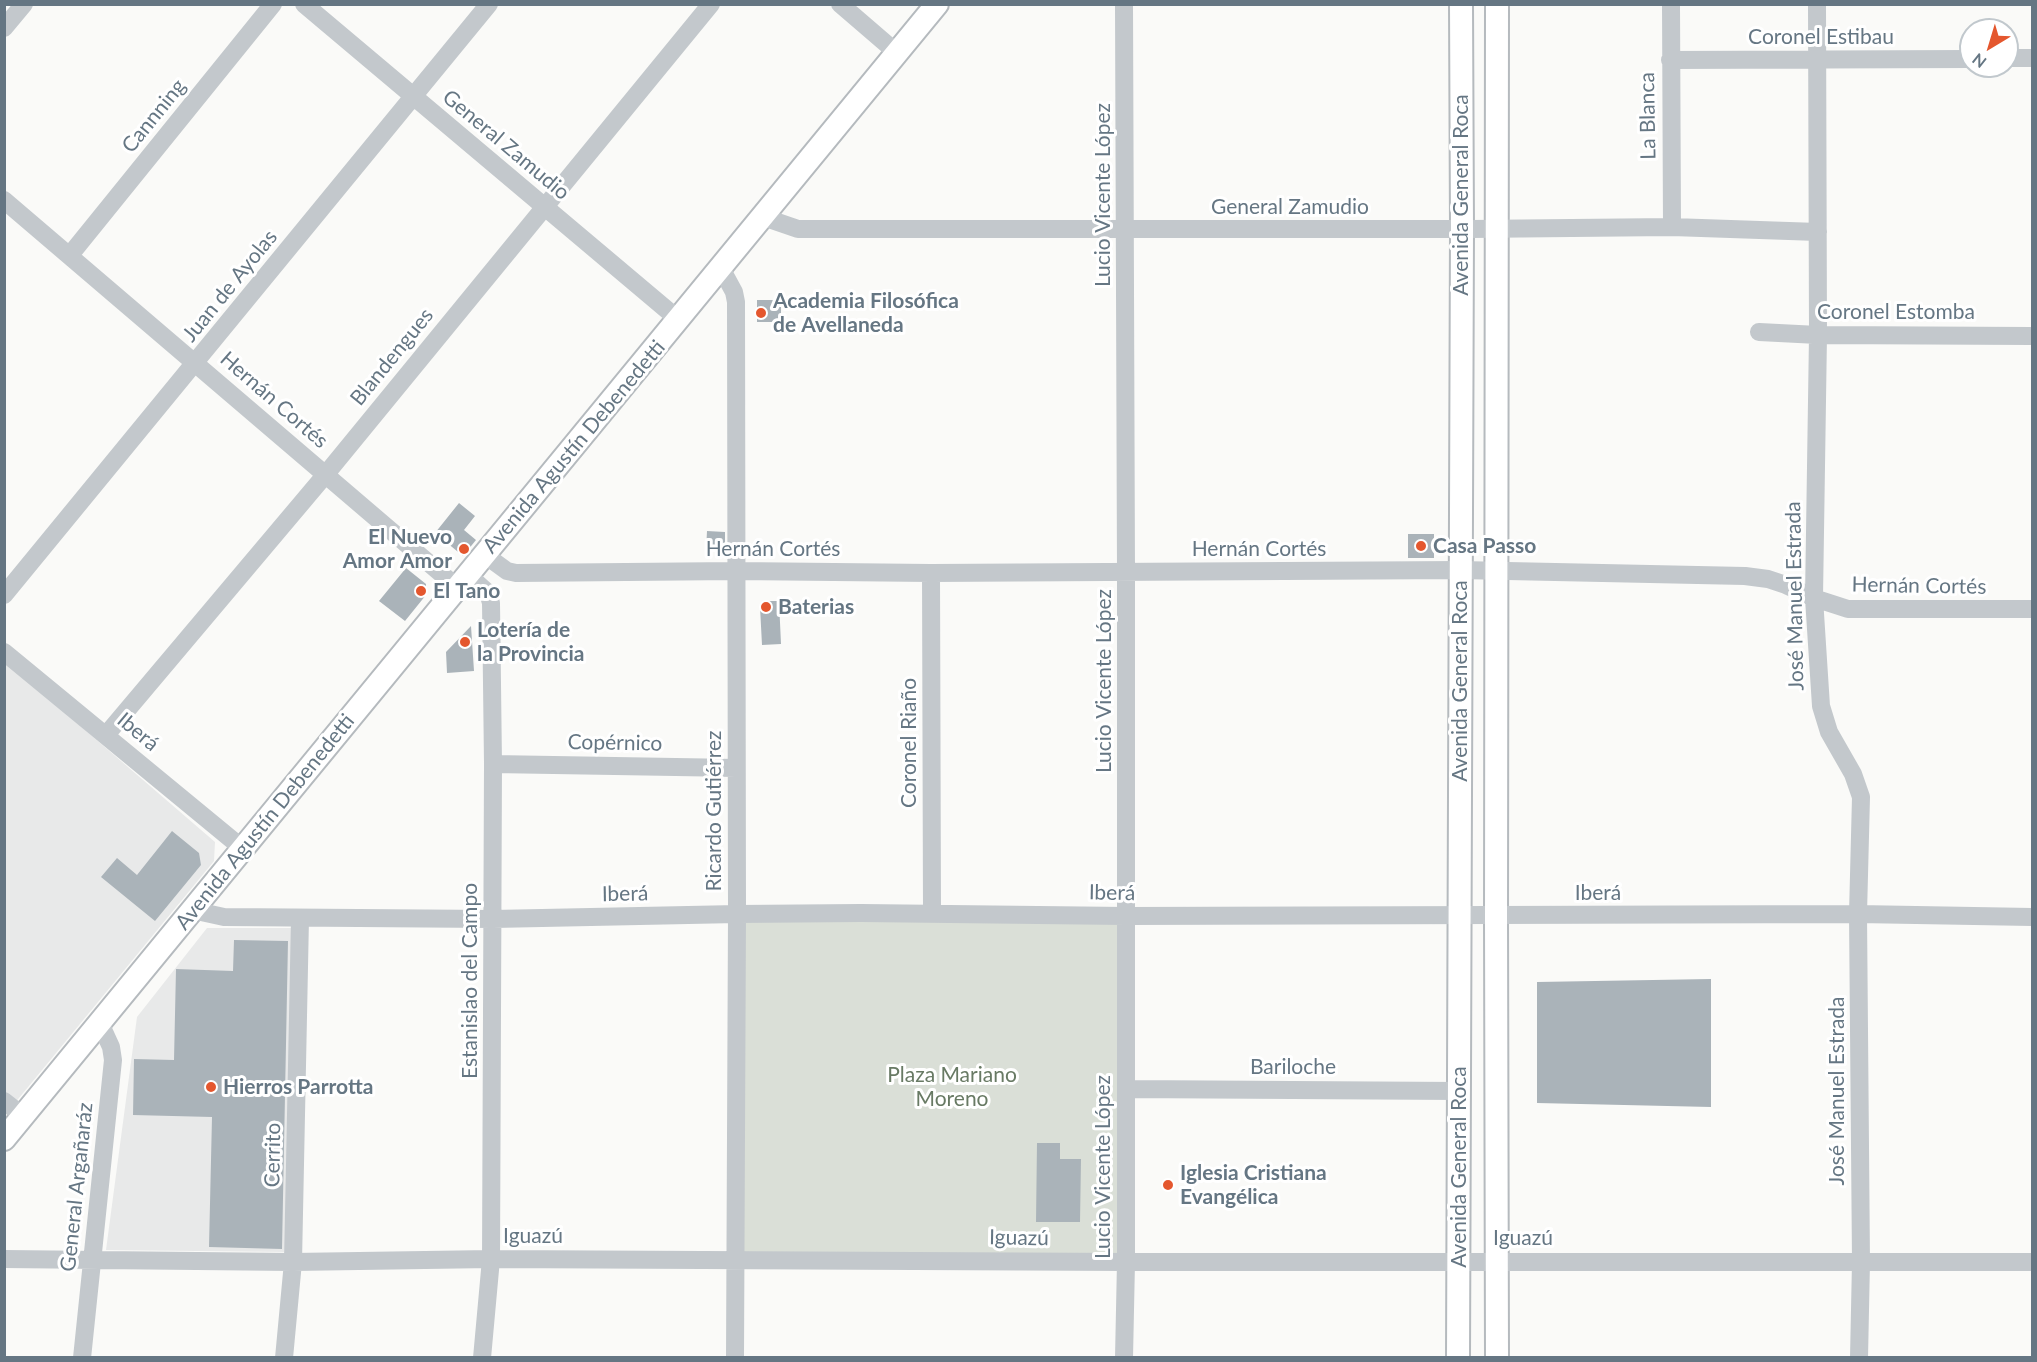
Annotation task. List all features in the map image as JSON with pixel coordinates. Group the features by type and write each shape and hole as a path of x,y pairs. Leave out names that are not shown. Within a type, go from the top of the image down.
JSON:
{"main road":[{"name":"Avenida Agustín Debenedetti","path":"4,1139 937,4"},
{"name":"Avenida General Roca","path":"1458,1358 1461,4"},
{"name":"Avenida General Roca","path":"1497,4 1497,1358"}],"street":[{"path":"4,28 24,4"},
{"name":"Cannning","path":"70,255 273,4"},
{"name":"General Zamudio","path":"304,4 679,320"},
{"name":"Juan de Ayolas","path":"4,595 489,4"},
{"name":"Blandengues","path":"106,735 326,474 711,4"},
{"path":"840,4 897,53"},
{"name":"Lucio Vicente López","path":"1124,4 1126,573 1124,1358"},
{"name":"La Blanca","path":"1671,4 1672,227"},
{"name":"José Manuel Estrada","path":"1817,4 1818,335 1814,598 1822,713 1829,732 1853,774 1861,797 1858,914 1861,1262 1859,1358"},
{"name":"Coronel Estibau","path":"1670,60 1959,59"},
{"name":"Hernán Cortés","path":"4,200 326,474 463,582 488,593 491,603"},
{"name":"General Zamudio","path":"763,217 798,229 1672,227 1818,232"},
{"name":"Ricardo Gutiérrez","path":"721,268 734,292 736,302 735,1358"},
{"name":"Coronel Estomba","path":"1760,332 1818,335 2032,336"},
{"name":"Hernán Cortés","path":"485,555 507,571 516,573 736,571 1126,573 1460,570 1745,576 1777,582 1814,598 1848,609 2032,609"},
{"name":"Coronel Riaño","path":"931,573 932,913"},
{"name":"Estanislao del Campo","path":"482,1358 491,1259 493,764 491,603"},
{"name":"Iberá","path":"4,652 242,848"},
{"name":"Copérnico","path":"493,764 736,768"},
{"name":"Iberá","path":"192,910 224,917 493,919 932,913 1125,916 1858,914 2032,917"},
{"name":"Cerrito","path":"284,1358 293,1262 300,918"},
{"name":"General Argañaráz","path":"82,1358 113,1060 111,1047 100,1023"},
{"name":"Bariloche","path":"1126,1089 1459,1091"},
{"path":"4,1101 23,1116"},
{"name":"Iguazú","path":"4,1259 91,1262 491,1259 2032,1262"}],"shaded area":[{"path":"5,661 215,842 214,861 5,1115"},
{"name":"Hierros Parrotta","path":"207,928 292,928 286,1252 106,1250 137,1017"}],"green space":[{"name":"Plaza Mariano Moreno","path":"737,914 1126,916 1126,1262 735,1260"}],"building":[{"path":"757,300 781,300 781,322 757,322"},
{"path":"459,503 475,516 464,530 476,540 463,556 435,533"},
{"path":"707,531 725,532 725,545 719,552 706,551"},
{"name":"Casa Passo","path":"1408,534 1434,534 1434,558 1408,558"},
{"path":"406,568 426,584 426,595 405,621 379,601"},
{"path":"765,601 779,601 781,644 762,645 760,607"},
{"path":"471,626 474,671 447,673 446,652"},
{"path":"172,831 199,853 201,865 155,921 101,877 117,858 137,875"},
{"name":"Hierros Parrotta","path":"234,940 288,941 282,1249 209,1247 212,1117 133,1115 134,1059 174,1060 176,969 233,971"},
{"path":"1711,979 1711,1107 1537,1103 1537,982"},
{"path":"1037,1143 1060,1143 1060,1159 1081,1159 1080,1222 1036,1222"}],"place":[{"name":"Academia Filosófica de Avellaneda","path":"761,313"},
{"name":"Casa Passo","path":"1421,546"},
{"name":"El Nuevo Amor Amor","path":"464,549"},
{"name":"El Tano","path":"421,591"},
{"name":"Baterias","path":"766,607"},
{"name":"Lotería de la Provincia","path":"465,642"},
{"name":"Hierros Parrotta","path":"211,1087"},
{"name":"Iglesia Cristiana Evangélica","path":"1168,1185"}]}
